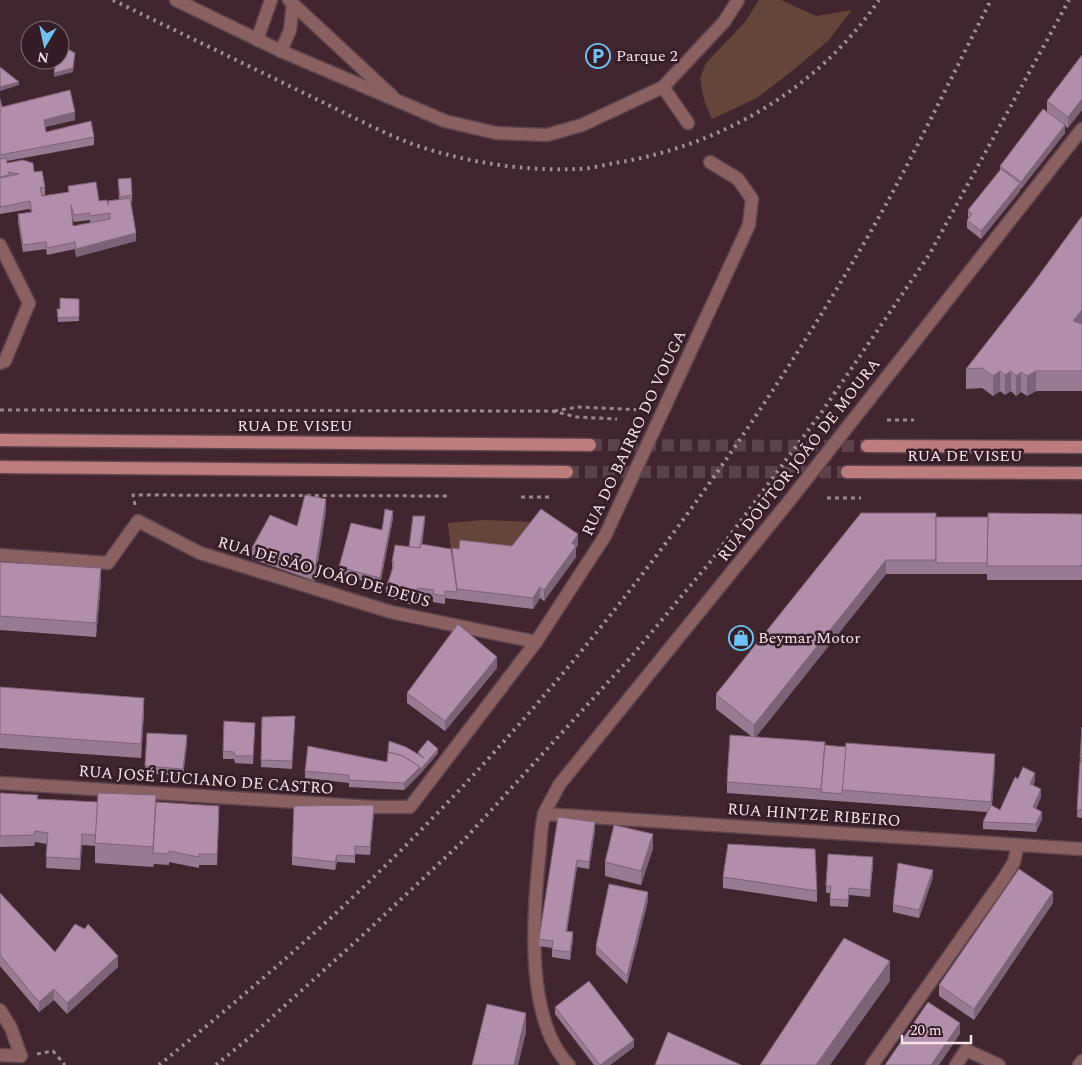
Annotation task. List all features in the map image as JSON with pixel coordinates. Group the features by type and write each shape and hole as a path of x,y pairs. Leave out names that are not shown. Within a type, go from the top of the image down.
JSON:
{"main road":[{"name":"RUA DE VISEU","path":"0,440 590,445"},
{"name":"RUA DE VISEU","path":"866,446 1082,447"},
{"path":"0,467 567,472"},
{"name":"RUA DE VISEU","path":"847,472 1082,473"}],"street":[{"path":"176,0 280,51 401,104 445,121 496,133 547,135 582,125 663,87 724,22 738,0"},
{"path":"257,40 271,0"},
{"path":"280,51 290,30 291,2"},
{"path":"291,2 401,104"},
{"path":"663,87 688,123"},
{"name":"RUA DOUTOR JOÃO DE MOURA","path":"544,814 560,785 790,500 1082,128"},
{"name":"RUA DO BAIRRO DO VOUGA","path":"410,807 536,642 605,536 664,410 749,225 752,199 738,179 710,162"},
{"path":"0,245 29,303 5,361 0,363"},
{"path":"0,555 108,563 138,521"},
{"name":"RUA DE SÃO JOÃO DE DEUS","path":"138,521 200,553 391,612 536,642"},
{"name":"RUA JOSÉ LUCIANO DE CASTRO","path":"0,783 373,807 410,807"},
{"path":"544,814 535,900 534,969 547,1026 558,1060 569,1065"},
{"name":"RUA HINTZE RIBEIRO","path":"544,814 1082,849"},
{"path":"872,1065 1004,878 1014,862 1018,845"},
{"path":"0,1010 11,1028 25,1060"},
{"path":"956,1065 966,1050 999,1065"},
{"path":"0,1056 25,1060"},
{"path":"1079,1065 1082,1061"}],"path":[{"path":"0,410 552,411 578,408 664,410"},
{"path":"552,411 577,417 617,419"},
{"path":"888,420 914,420"},
{"path":"138,521 134,495 448,496"},
{"path":"521,497 549,497"},
{"path":"827,498 861,498"},
{"path":"25,1060 53,1051 64,1065"}],"shaded area":[{"path":"759,0 781,0 816,16 852,10 828,41 792,71 757,98 712,119 704,100 700,78 706,63 745,22"},
{"path":"483,520 534,522 512,557 452,559 448,523"}],"building":[{"path":"70,50 75,53 73,68 70,69"},
{"path":"1082,55 1082,99 1068,117 1047,101"},
{"path":"0,67 19,82 0,87"},
{"path":"54,70 65,70 54,73"},
{"path":"70,90 75,112 44,120 46,132 91,121 94,137 0,155 0,99 2,107"},
{"path":"1043,109 1065,125 1021,182 1000,166"},
{"path":"6,158 7,163 23,160 33,163 34,172 42,171 45,187 40,188 42,196 69,192 68,186 96,182 99,201 107,200 108,205 108,201 130,198 136,233 76,249 75,242 47,248 46,242 23,245 18,214 32,212 30,201 0,207 0,178 19,174 8,172 9,175 0,177 0,159","holes":["71,205 74,215 90,213 90,216 110,213 110,219 73,226"]},
{"path":"1001,169 1020,183 981,231 967,220 972,214 968,210"},
{"path":"131,178 132,195 120,197 118,179"},
{"path":"1082,216 1082,310 1073,321 1082,324 1082,371 1036,371 1027,376 1021,372 1016,376 1011,371 1005,375 1000,371 993,376 982,368 966,369 1034,282"},
{"path":"60,298 79,299 79,317 58,318 57,309 60,309"},
{"path":"305,495 326,499 315,570 252,548 270,515 297,526"},
{"path":"385,509 393,511 380,578 339,567 351,523 382,530"},
{"path":"541,509 578,534 572,543 576,546 544,590 540,587 533,598 457,589 452,548 459,549 460,540 512,546"},
{"path":"861,513 936,513 936,560 886,560 754,725 716,694"},
{"path":"988,513 1082,514 1082,566 987,566"},
{"path":"413,516 425,516 420,548 409,547"},
{"path":"936,517 988,517 987,563 936,563"},
{"path":"421,544 451,549 457,592 445,591 445,596 433,594 434,590 418,588 413,598 386,589 393,567 395,545 420,548"},
{"path":"0,562 101,568 96,623 0,616"},
{"path":"458,624 497,657 445,721 407,693"},
{"path":"0,687 144,698 141,744 0,734"},
{"path":"295,716 292,761 261,760 262,717"},
{"path":"224,721 255,723 253,756 235,756 234,752 223,751"},
{"path":"1082,727 1082,758 1080,758"},
{"path":"147,733 187,735 183,769 145,766"},
{"path":"730,735 825,742 821,789 727,782"},
{"path":"428,740 438,749 420,770 420,767 403,756 388,752 389,741 406,747 424,758 418,752"},
{"path":"846,743 995,754 991,802 842,790"},
{"path":"825,745 846,747 842,794 821,792"},
{"path":"308,746 387,762 388,752 403,756 420,767 404,783 349,780 349,775 305,771"},
{"path":"1080,761 1082,761 1082,810 1077,810"},
{"path":"1023,767 1035,773 1030,784 1041,789 1033,807 1042,812 1036,824 983,822 991,805 1000,810 1015,777 1018,779"},
{"path":"0,793 38,795 37,799 98,802 96,835 82,834 80,859 46,857 48,833 35,831 34,835 0,836"},
{"path":"98,793 156,795 153,847 95,843"},
{"path":"156,802 219,806 217,854 199,854 199,857 169,851 169,854 153,853"},
{"path":"374,805 370,847 355,846 355,856 337,855 335,862 292,857 294,806"},
{"path":"558,817 595,822 589,862 577,860 566,931 573,932 570,952 552,950 553,941 539,939"},
{"path":"614,825 653,834 641,871 605,862"},
{"path":"728,844 815,849 817,891 723,877"},
{"path":"828,854 873,857 870,890 849,888 848,900 830,899 831,886 826,886"},
{"path":"898,863 933,870 919,910 893,905"},
{"path":"1019,869 1053,892 974,1009 939,985"},
{"path":"609,884 648,892 627,976 596,946"},
{"path":"0,893 55,952 75,924 85,929 88,924 118,956 67,1003 54,989 39,1002 0,955"},
{"path":"844,938 890,961 816,1065 760,1065"},
{"path":"589,981 634,1040 600,1065 555,1007"},
{"path":"928,1002 960,1023 931,1065 885,1065"},
{"path":"487,1004 526,1013 514,1065 472,1065"},
{"path":"668,1032 741,1065 655,1065"}],"tunnel":[{"path":"590,445 867,446"},
{"path":"567,472 847,472"}],"railway":[{"path":"113,0 394,137 445,154 477,161 527,168 561,169 592,168 654,155 692,143 729,127 764,108 797,86 827,61 854,32 879,0"},
{"path":"159,1065 293,952 411,840 484,764 620,603 684,519 745,433 802,345 892,193 991,0"},
{"path":"216,1065 249,1038 364,934 464,840 630,658 711,561 821,413 929,255 1069,0"}],"place":[{"name":"Parque 2","path":"598,56"},
{"name":"Beymar Motor","path":"741,638"}]}
